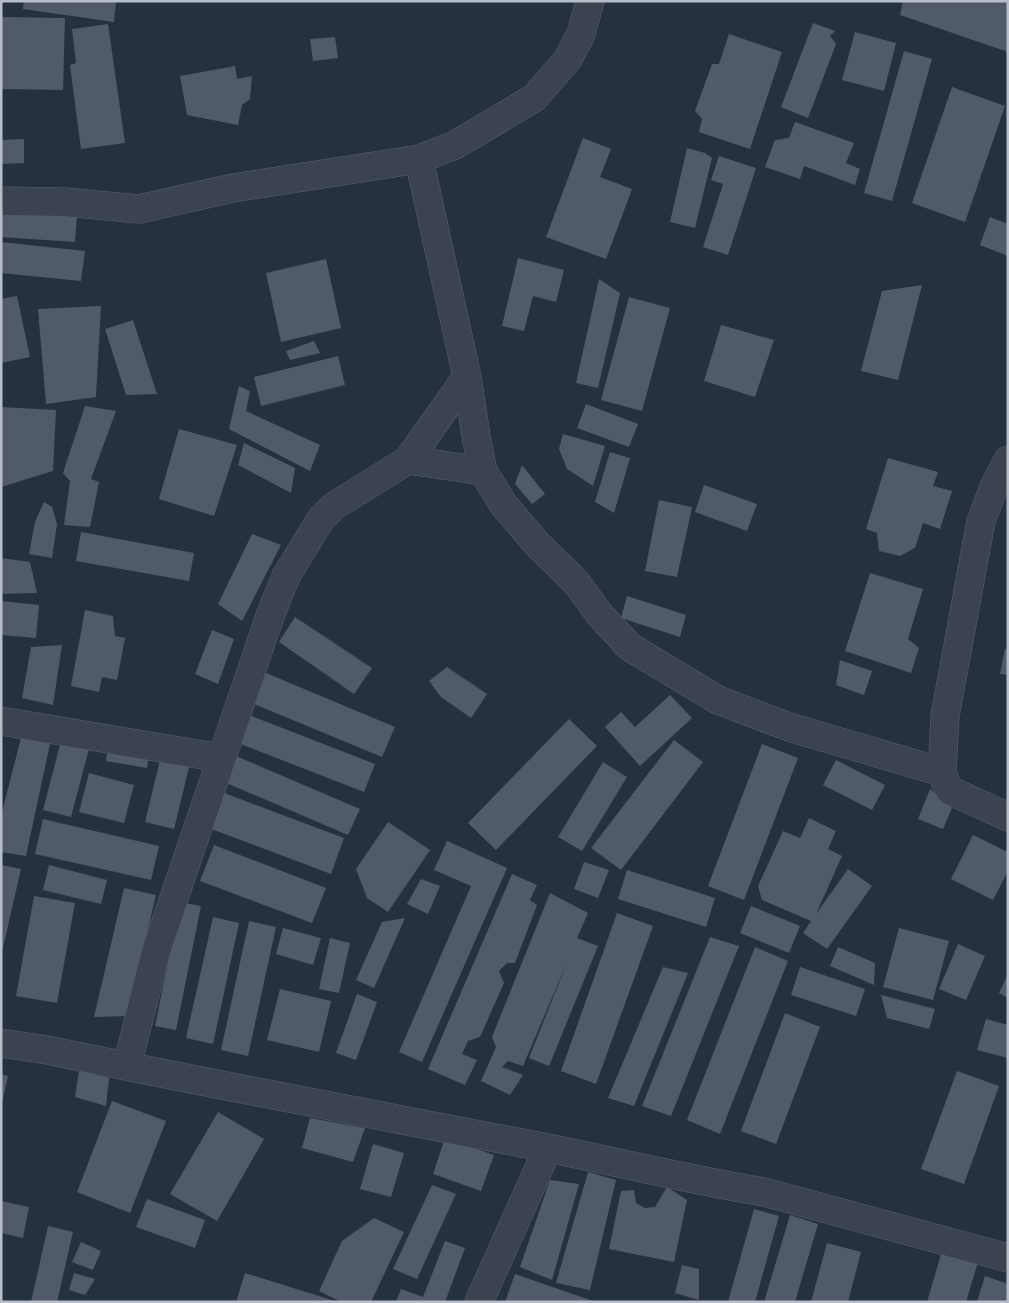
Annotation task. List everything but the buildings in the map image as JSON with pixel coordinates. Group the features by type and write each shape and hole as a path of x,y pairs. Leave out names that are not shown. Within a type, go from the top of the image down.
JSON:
{"street":[{"path":"1,201 65,202 139,209 233,188 419,159 455,145 534,98 568,59 581,34 590,1"},
{"path":"419,159 467,377 483,471 503,504 538,545 576,582 600,615 630,647 718,700 792,728 942,772"},
{"path":"127,1066 157,948 270,616 286,576 321,519 334,506 408,460 467,377"},
{"path":"408,460 483,471"},
{"path":"1008,460 994,487 981,521 945,716 942,772 951,791 1008,817"},
{"path":"1,720 221,758"},
{"path":"1,1043 46,1050 548,1148 724,1186 764,1192 1008,1258"},
{"path":"479,1302 548,1148"}]}
